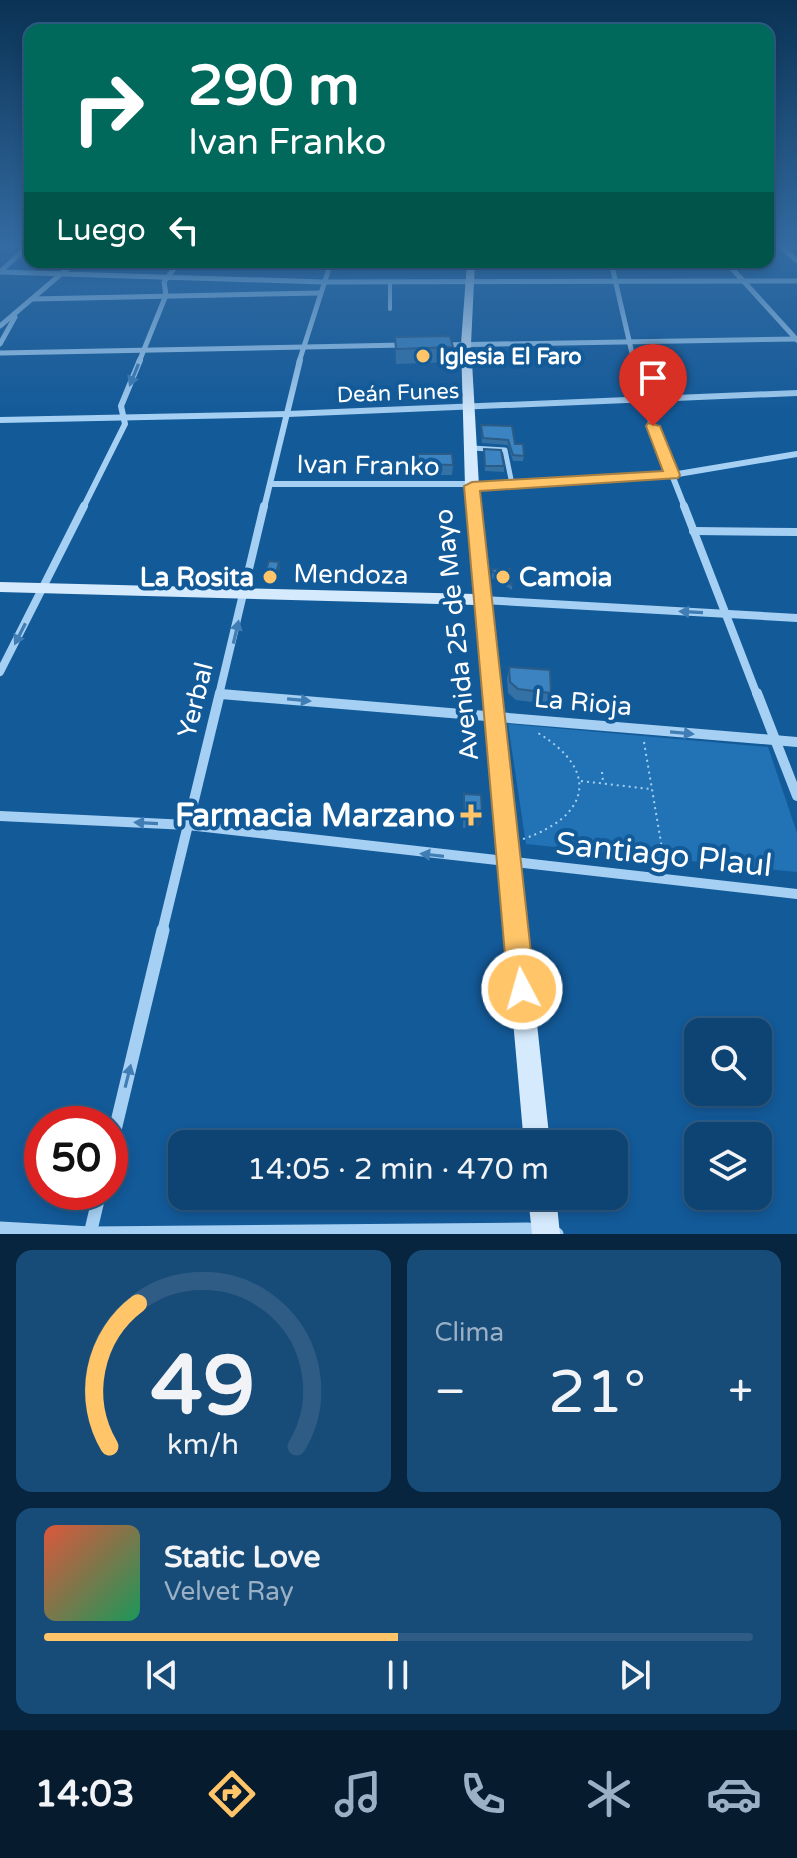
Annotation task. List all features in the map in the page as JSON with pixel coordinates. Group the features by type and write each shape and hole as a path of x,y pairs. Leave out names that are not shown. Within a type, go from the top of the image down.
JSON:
{"main road":[{"name":"Avenida 25 de Mayo","path":"469,304 467,408 472,486 536,1130"},
{"name":"Mendoza","path":"0,587 244,596 483,600"},
{"path":"545,1210 549,1233"}],"street":[{"path":"0,326 28,304"},
{"path":"0,672 125,424 121,406 162,304"},
{"name":"Yerbal","path":"121,1106 316,304"},
{"path":"620,304 643,401 797,796"},
{"path":"765,304 797,339"},
{"path":"0,344 16,314"},
{"path":"439,345 797,339"},
{"path":"0,353 409,345"},
{"name":"Deán Funes","path":"0,420 467,408 797,393"},
{"name":"Ivan Franko","path":"272,484 472,486 672,475 797,454"},
{"path":"693,531 797,532"},
{"name":"Mendoza","path":"483,600 797,618"},
{"name":"La Rioja","path":"221,694 797,742"},
{"name":"Santiago Plaul","path":"0,816 188,825 508,854 668,880 797,894"},
{"path":"90,1234 96,1210"},
{"path":"0,1228 90,1234 549,1233"}],"lane":[{"path":"390,304 390,309"},
{"path":"469,448 505,450 512,484"}],"path":[{"path":"641,729 668,880"},
{"path":"508,854 556,829 570,817 579,801 580,781 565,751 532,730"},
{"path":"602,772 604,784"},
{"path":"580,781 652,789"}],"shaded area":[{"path":"508,724 768,747 797,833 797,872 526,844"}],"building":[{"path":"450,336 453,347 396,349 395,337"},
{"path":"481,425 512,426 515,444 523,444 524,456 513,455 508,440 483,438"},
{"path":"484,449 501,450 504,466 485,466"},
{"path":"418,454 452,454 453,465 418,464"},
{"path":"269,561 279,562 276,574 265,573"},
{"path":"492,569 510,569 512,585 493,572"},
{"path":"509,667 550,670 551,693 518,689 510,682"},
{"path":"464,794 481,795 482,814 477,818 464,817"}],"place":[{"name":"Iglesia El Faro","path":"423,356"},
{"name":"La Rosita","path":"270,577"},
{"name":"Camoia","path":"503,577"},
{"name":"Farmacia Marzano","path":"471,815"}],"route":[{"path":"522,989 472,486 672,475 653,426"}]}
